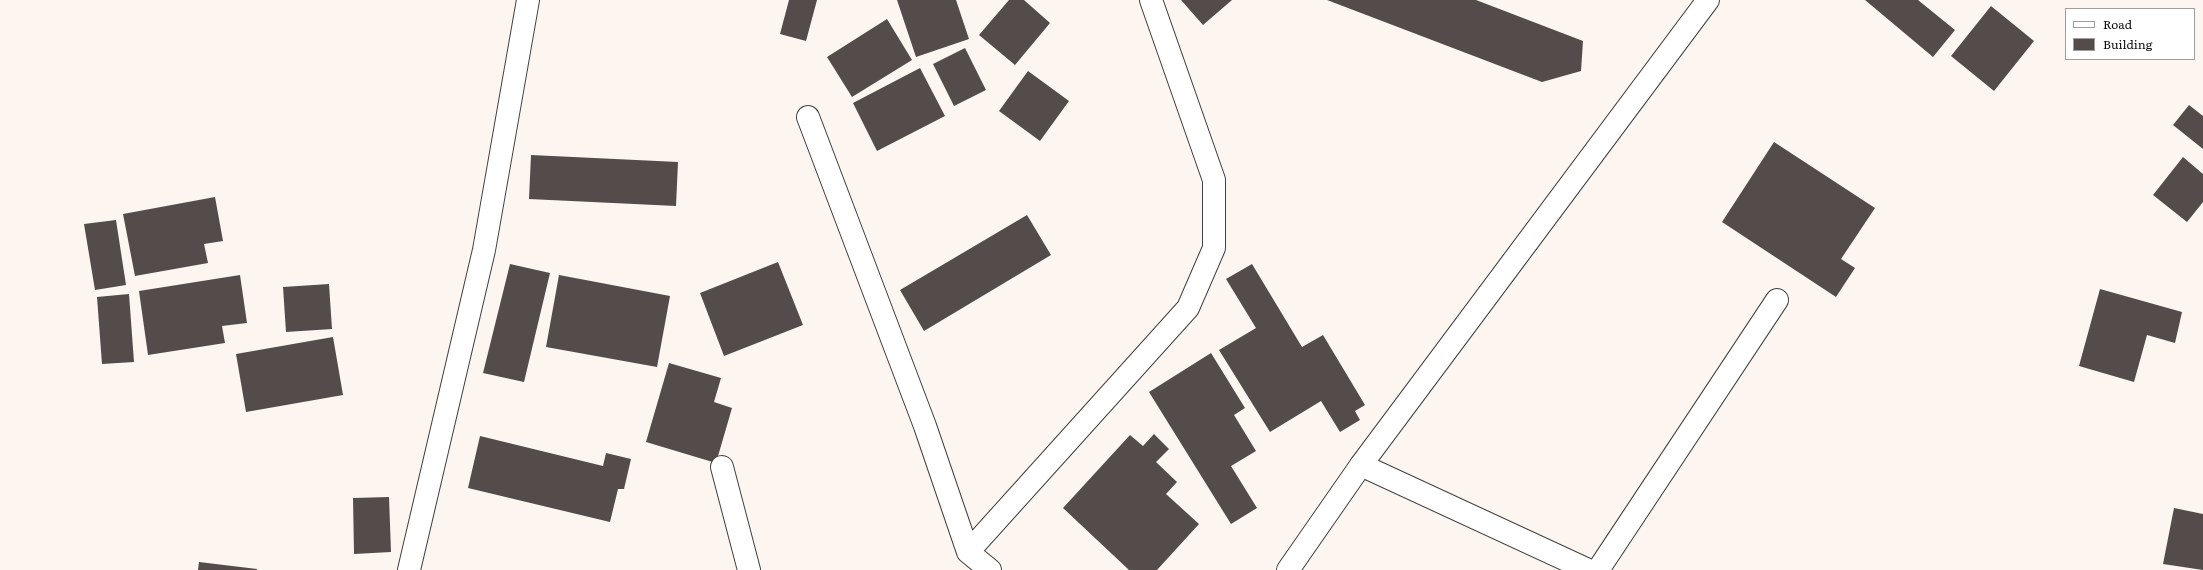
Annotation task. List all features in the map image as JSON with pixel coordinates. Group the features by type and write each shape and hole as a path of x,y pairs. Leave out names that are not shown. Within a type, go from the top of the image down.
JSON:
{"street":[{"path":"409,570 484,250 528,0"},
{"path":"968,552 1188,308 1214,248 1214,180 1151,0"},
{"path":"1288,570 1361,465 1708,0"},
{"path":"808,117 925,426 968,552 990,570"},
{"path":"1598,570 1777,300"},
{"path":"1361,465 1588,570"},
{"path":"722,467 749,570"}],"building":[{"path":"789,0 817,0 806,41 780,34"},
{"path":"897,0 956,0 969,39 916,57"},
{"path":"1009,0 1024,0 1050,23 1015,65 979,35"},
{"path":"1181,0 1232,0 1203,25"},
{"path":"1327,0 1476,0 1583,41 1581,71 1542,82"},
{"path":"1865,0 1918,0 1955,30 1933,57"},
{"path":"1991,6 2034,41 1994,91 1951,56"},
{"path":"887,19 912,60 852,97 827,57"},
{"path":"965,48 986,90 954,106 933,64"},
{"path":"920,68 945,116 877,151 853,103"},
{"path":"1028,71 1069,101 1040,141 999,111"},
{"path":"2189,105 2203,116 2203,149 2173,125"},
{"path":"1774,142 1875,208 1841,259 1855,268 1836,297 1722,222"},
{"path":"531,155 678,162 676,206 529,199"},
{"path":"2183,157 2203,174 2203,202 2187,222 2153,195"},
{"path":"215,197 223,241 204,244 208,263 135,276 123,214"},
{"path":"1027,215 1051,255 924,331 900,290"},
{"path":"116,220 126,285 95,290 84,224"},
{"path":"778,262 803,325 724,356 700,293"},
{"path":"510,264 550,273 524,382 483,373"},
{"path":"1252,264 1302,347 1323,335 1365,405 1355,411 1360,420 1340,432 1321,401 1270,432 1219,350 1256,328 1226,279"},
{"path":"240,275 247,323 222,326 225,343 148,355 139,291"},
{"path":"559,275 670,296 657,367 546,347"},
{"path":"329,284 332,329 286,332 283,287"},
{"path":"2100,289 2182,312 2175,343 2147,335 2134,382 2079,366"},
{"path":"129,294 134,362 102,364 97,297"},
{"path":"333,337 343,395 246,412 236,354"},
{"path":"1211,353 1245,408 1234,415 1256,451 1231,466 1257,508 1231,524 1149,392"},
{"path":"669,363 721,378 714,402 732,408 716,463 646,442"},
{"path":"1154,434 1169,449 1156,462 1177,482 1166,494 1199,524 1157,570 1129,570 1063,508 1130,435 1143,446"},
{"path":"480,436 603,466 606,453 631,459 624,489 618,489 610,522 468,488"},
{"path":"389,497 391,552 354,554 353,498"},
{"path":"2174,508 2203,514 2203,570 2163,564"},
{"path":"199,562 257,569 257,570 198,570"}]}
